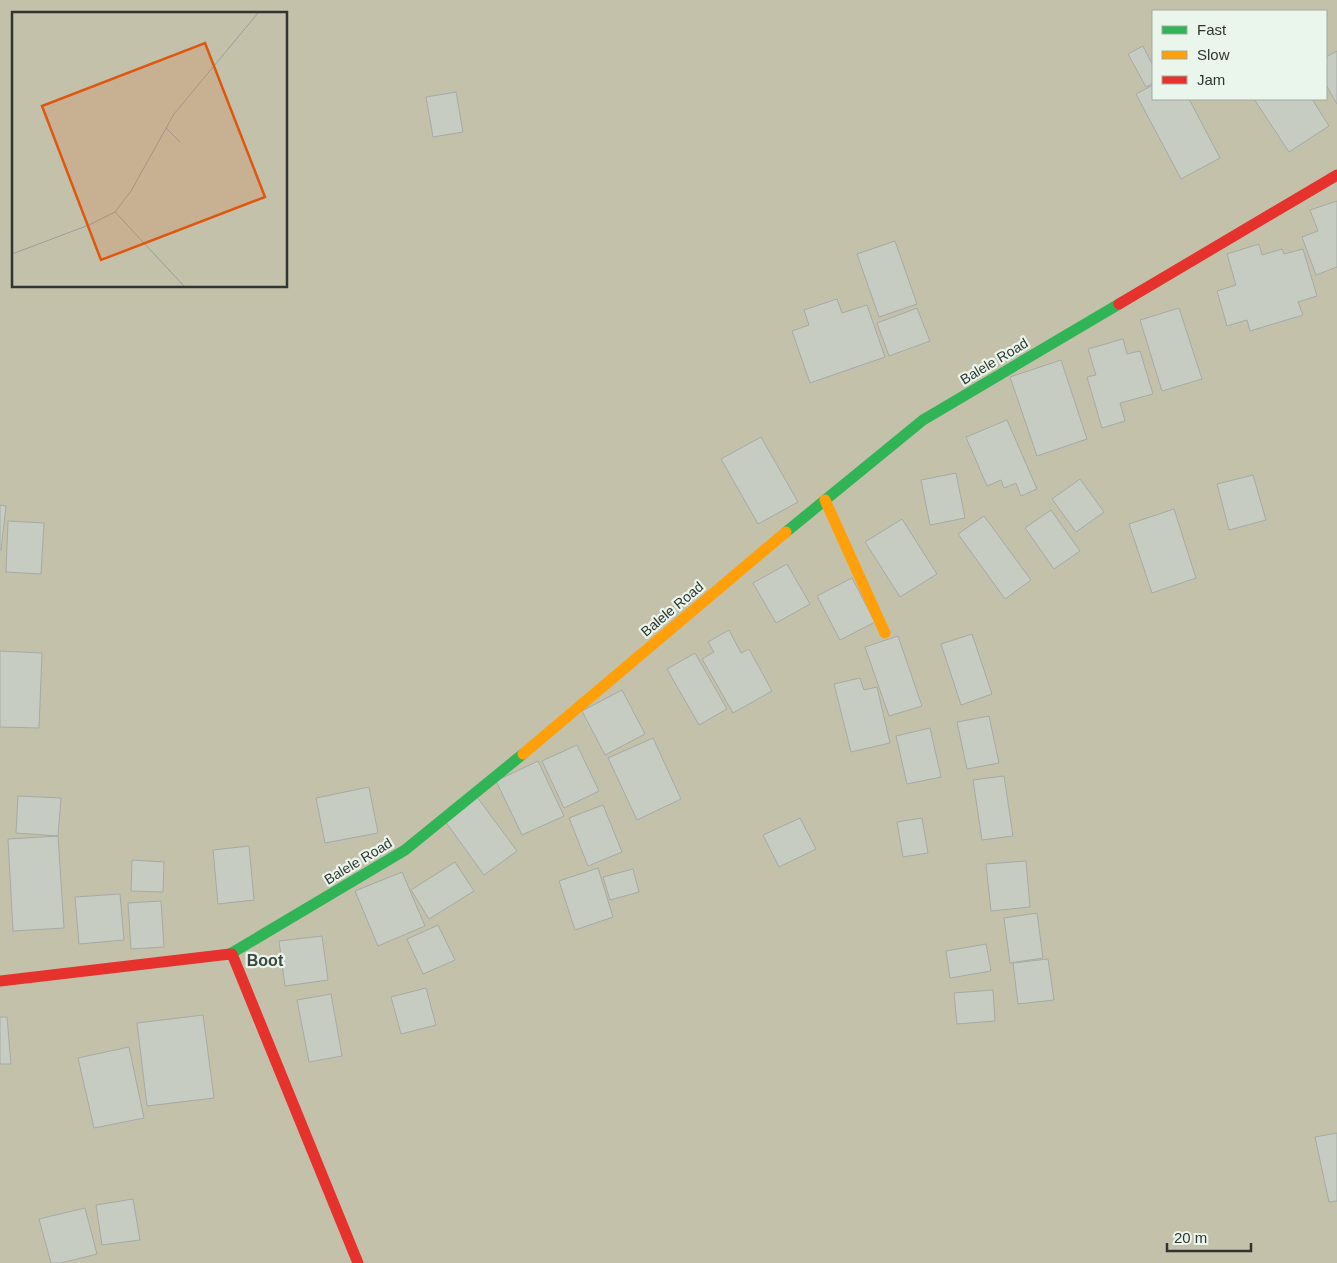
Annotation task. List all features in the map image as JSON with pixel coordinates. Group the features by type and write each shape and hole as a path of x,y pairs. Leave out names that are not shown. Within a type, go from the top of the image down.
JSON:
{"street":[{"name":"Balele Road","path":"0,981 232,954 405,850 546,735 824,500 923,420 1337,174"},
{"path":"824,500 886,633"},
{"path":"232,954 358,1263"}],"shaded area":[{"path":"0,0 1337,0 1337,1263 0,1263"}],"building":[{"path":"1143,46 1152,64 1152,84 1146,87 1128,54"},
{"path":"1337,51 1337,104 1327,87 1327,56"},
{"path":"1152,86 1152,100 1190,100 1220,158 1181,179 1136,94"},
{"path":"456,92 463,132 433,137 426,97"},
{"path":"1255,100 1313,100 1329,126 1289,152"},
{"path":"1337,201 1337,267 1316,275 1302,237 1318,231 1310,210"},
{"path":"895,241 917,304 879,317 857,254"},
{"path":"1259,244 1262,255 1282,249 1284,254 1303,249 1317,296 1298,302 1303,315 1250,331 1247,320 1227,326 1217,291 1236,285 1227,254"},
{"path":"837,299 842,313 867,305 885,357 810,383 792,331 809,325 804,310"},
{"path":"917,308 930,341 889,356 877,323"},
{"path":"1179,308 1202,379 1162,391 1140,320"},
{"path":"1123,339 1127,354 1140,351 1153,394 1120,403 1125,421 1102,428 1087,377 1096,375 1088,349"},
{"path":"1061,360 1087,439 1037,456 1010,377"},
{"path":"1007,420 1037,489 1021,496 1016,483 1004,488 1001,480 987,486 966,437"},
{"path":"761,437 798,502 758,524 721,459"},
{"path":"956,473 965,518 930,525 921,480"},
{"path":"1253,475 1266,520 1229,530 1217,484"},
{"path":"1080,479 1104,512 1076,532 1052,499"},
{"path":"0,505 6,506 1,550 0,550"},
{"path":"1174,509 1196,578 1152,593 1129,524"},
{"path":"1051,510 1080,551 1054,569 1025,528"},
{"path":"984,516 1031,580 1005,599 958,534"},
{"path":"902,519 937,574 900,597 865,542"},
{"path":"8,521 44,523 41,574 6,572"},
{"path":"787,564 810,604 776,623 753,583"},
{"path":"852,578 875,622 840,640 817,596"},
{"path":"729,630 741,653 749,649 772,691 733,713 702,659 714,652 708,642"},
{"path":"972,634 992,694 961,705 941,644"},
{"path":"898,636 922,706 889,716 865,647"},
{"path":"0,651 42,653 39,728 0,727"},
{"path":"695,653 727,709 699,725 667,669"},
{"path":"860,678 864,690 877,687 890,743 851,752 834,684"},
{"path":"622,690 645,734 605,755 582,711"},
{"path":"989,716 999,763 967,769 957,722"},
{"path":"930,728 941,777 907,784 896,736"},
{"path":"653,738 681,799 637,820 608,758"},
{"path":"577,745 599,791 564,808 542,761"},
{"path":"538,761 564,816 522,835 496,781"},
{"path":"1004,776 1013,836 982,840 973,780"},
{"path":"369,787 378,833 325,843 316,798"},
{"path":"18,796 61,798 58,836 16,833"},
{"path":"477,797 517,851 484,875 445,821"},
{"path":"603,805 622,852 588,866 569,818"},
{"path":"800,818 816,849 779,867 763,835"},
{"path":"922,818 928,853 903,857 897,822"},
{"path":"58,836 64,928 13,931 8,839"},
{"path":"249,846 254,900 218,904 213,850"},
{"path":"132,860 164,862 163,892 131,891"},
{"path":"1026,861 1030,907 991,911 986,864"},
{"path":"455,862 474,891 429,919 411,890"},
{"path":"598,868 613,917 575,930 559,881"},
{"path":"633,869 639,892 610,900 603,877"},
{"path":"402,872 425,926 378,946 355,891"},
{"path":"120,894 124,940 79,944 75,897"},
{"path":"161,901 164,947 131,949 128,903"},
{"path":"1037,913 1043,958 1010,963 1004,918"},
{"path":"438,925 455,960 423,974 407,939"},
{"path":"322,936 328,980 285,986 279,941"},
{"path":"986,944 991,971 950,978 946,951"},
{"path":"1048,959 1054,1000 1018,1004 1013,963"},
{"path":"426,988 436,1025 401,1034 391,997"},
{"path":"993,990 995,1021 957,1024 954,993"},
{"path":"331,994 342,1056 309,1062 297,1000"},
{"path":"203,1015 214,1098 147,1106 137,1023"},
{"path":"0,1017 7,1017 11,1064 0,1064"},
{"path":"129,1047 144,1118 94,1128 78,1058"},
{"path":"1337,1133 1337,1201 1329,1202 1315,1137"},
{"path":"133,1199 140,1240 102,1245 96,1205"},
{"path":"85,1208 97,1254 61,1263 51,1263 39,1219"}],"traffic: fast":[{"path":"786,532 923,420 1119,304"},
{"path":"230,954 405,850 523,754"}],"traffic: slow":[{"path":"825,500 885,633"},
{"path":"523,754 786,532"}],"traffic: jam":[{"path":"1119,304 1337,175"},
{"path":"0,981 230,954"},
{"path":"232,954 358,1263"}],"district":[{"name":"Boot","path":"265,960"}]}
